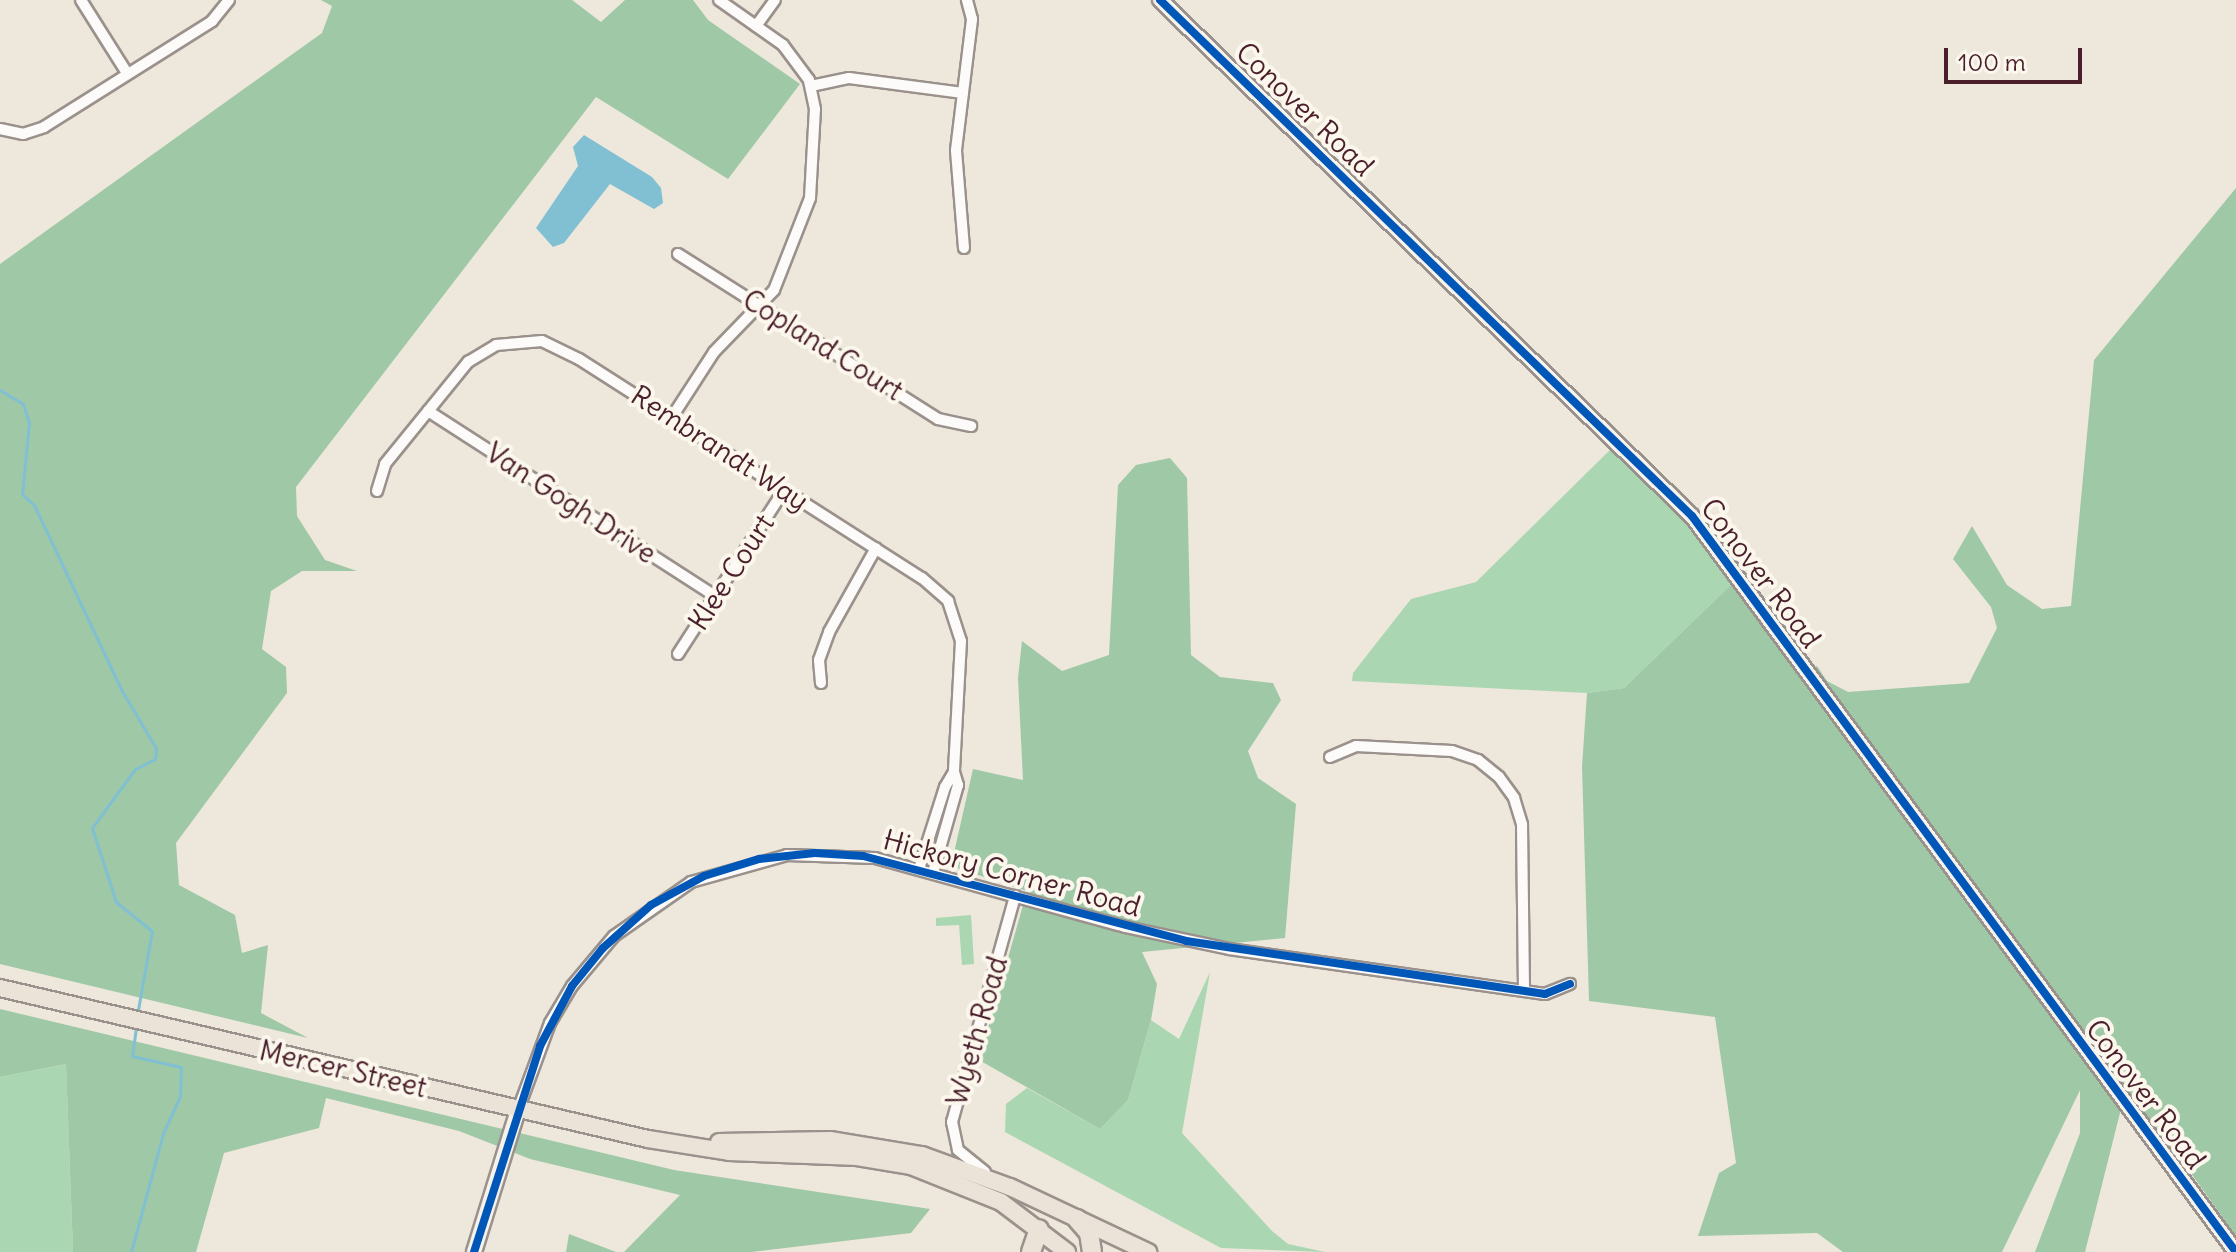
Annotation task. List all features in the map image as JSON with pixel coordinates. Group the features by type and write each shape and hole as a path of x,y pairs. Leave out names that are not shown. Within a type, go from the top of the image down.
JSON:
{"highway":[{"path":"1077,1219 1089,1233 1092,1252"},
{"path":"1031,1252 1039,1229"}],"main road":[{"name":"Mercer Street","path":"0,988 518,1110 729,1152 857,1157 911,1166 982,1192 1039,1229 1067,1252"},
{"name":"Mercer Street","path":"688,1143 830,1140 879,1145 1010,1187 1148,1252"}],"street":[{"path":"81,0 127,73"},
{"path":"0,129 19,135 35,131 215,18 229,0"},
{"path":"672,417 714,352 762,306 778,283 809,206 811,86 792,53 719,0"},
{"path":"756,26 775,0"},
{"path":"964,248 956,150 972,19 967,0"},
{"name":"Conover Road","path":"1160,0 1692,516 2236,1252"},
{"path":"811,86 849,78 963,93"},
{"name":"Copland Court","path":"678,254 938,419 971,426"},
{"name":"Rembrandt Way","path":"377,491 381,470 476,356 496,345 528,340 562,348 876,548 939,592 958,624 954,772 957,789 933,873"},
{"name":"Van Gogh Drive","path":"428,411 715,596"},
{"name":"Klee Court","path":"678,654 784,490"},
{"path":"821,683 819,660 837,613 876,548"},
{"path":"1330,757 1356,746 1452,751 1478,760 1499,777 1514,798 1522,825 1524,991"},
{"name":"Rembrandt Way","path":"919,869 954,772"},
{"name":"Hickory Corner Road","path":"474,1252 518,1110 550,1023 572,986 614,936 673,891 721,870 799,853 850,854 919,869 1186,941 1524,991 1559,992 1570,984"},
{"name":"Wyeth Road","path":"1010,1187 969,1162 952,1129 1015,896"}],"green space":[{"path":"321,0 572,0 601,22 625,0 693,0 708,20 800,84 728,179 596,97 296,487 297,516 325,560 357,571 302,571 271,591 262,649 286,667 287,693 176,843 179,885 235,915 242,953 268,945 261,1013 308,1038 0,964 0,264 322,33 332,6"},
{"path":"2236,188 2236,1236 2180,1158 2168,1163 2122,1105 2085,1252 2035,1252 2080,1133 2080,1090 2002,1252 1843,1252 1817,1233 1698,1236 1719,1173 1736,1163 1715,1017 1589,1001 1582,767 1587,693 1624,688 1735,581 1800,672 1817,666 1827,681 1848,692 1969,683 1997,628 1991,607 1953,559 1972,526 2007,585 2042,609 2071,606 2094,360"},
{"path":"1614,446 1696,527 1735,581 1624,688 1587,693 1352,681 1353,673 1411,599 1476,582"},
{"path":"1170,458 1187,478 1191,655 1220,677 1273,683 1281,700 1248,751 1258,778 1296,804 1285,938 1142,952 1157,984 1151,1020 1128,1100 1100,1129 979,1060 1027,891 951,866 973,769 1023,780 1018,678 1022,641 1062,671 1109,655 1118,485 1136,465"},
{"path":"971,915 974,964 962,965 959,925 936,926 936,918"},
{"path":"1210,972 1182,1133 1272,1231 1288,1244 1325,1252 1221,1248 1005,1132 1006,1104 1027,1088 1100,1129 1128,1100 1151,1020 1179,1039"},
{"path":"0,1009 674,1170 930,1209 911,1233 751,1252 624,1252 680,1195 530,1159 459,1131 326,1098 319,1128 224,1153 196,1252 73,1252 66,1064 0,1077"},
{"path":"66,1064 73,1252 0,1252 0,1077"},
{"path":"569,1234 616,1252 566,1252"}],"water":[{"path":"584,135 652,177 661,188 663,203 654,209 610,184 564,243 553,247 536,228 578,166 573,147"}],"waterway":[{"path":"0,390 23,404 29,423 22,494 34,505 122,691 156,748 155,759 135,769 92,828 116,902 152,931 137,1015"},
{"path":"131,1252 163,1133 180,1097 181,1067 132,1056 136,1027"}],"cycle path":[{"path":"1160,0 1692,516 2236,1252"},
{"path":"474,1252 540,1046 572,986 603,948 651,905 704,876 759,859 815,853 863,856 1186,941 1545,994 1570,984"}]}
